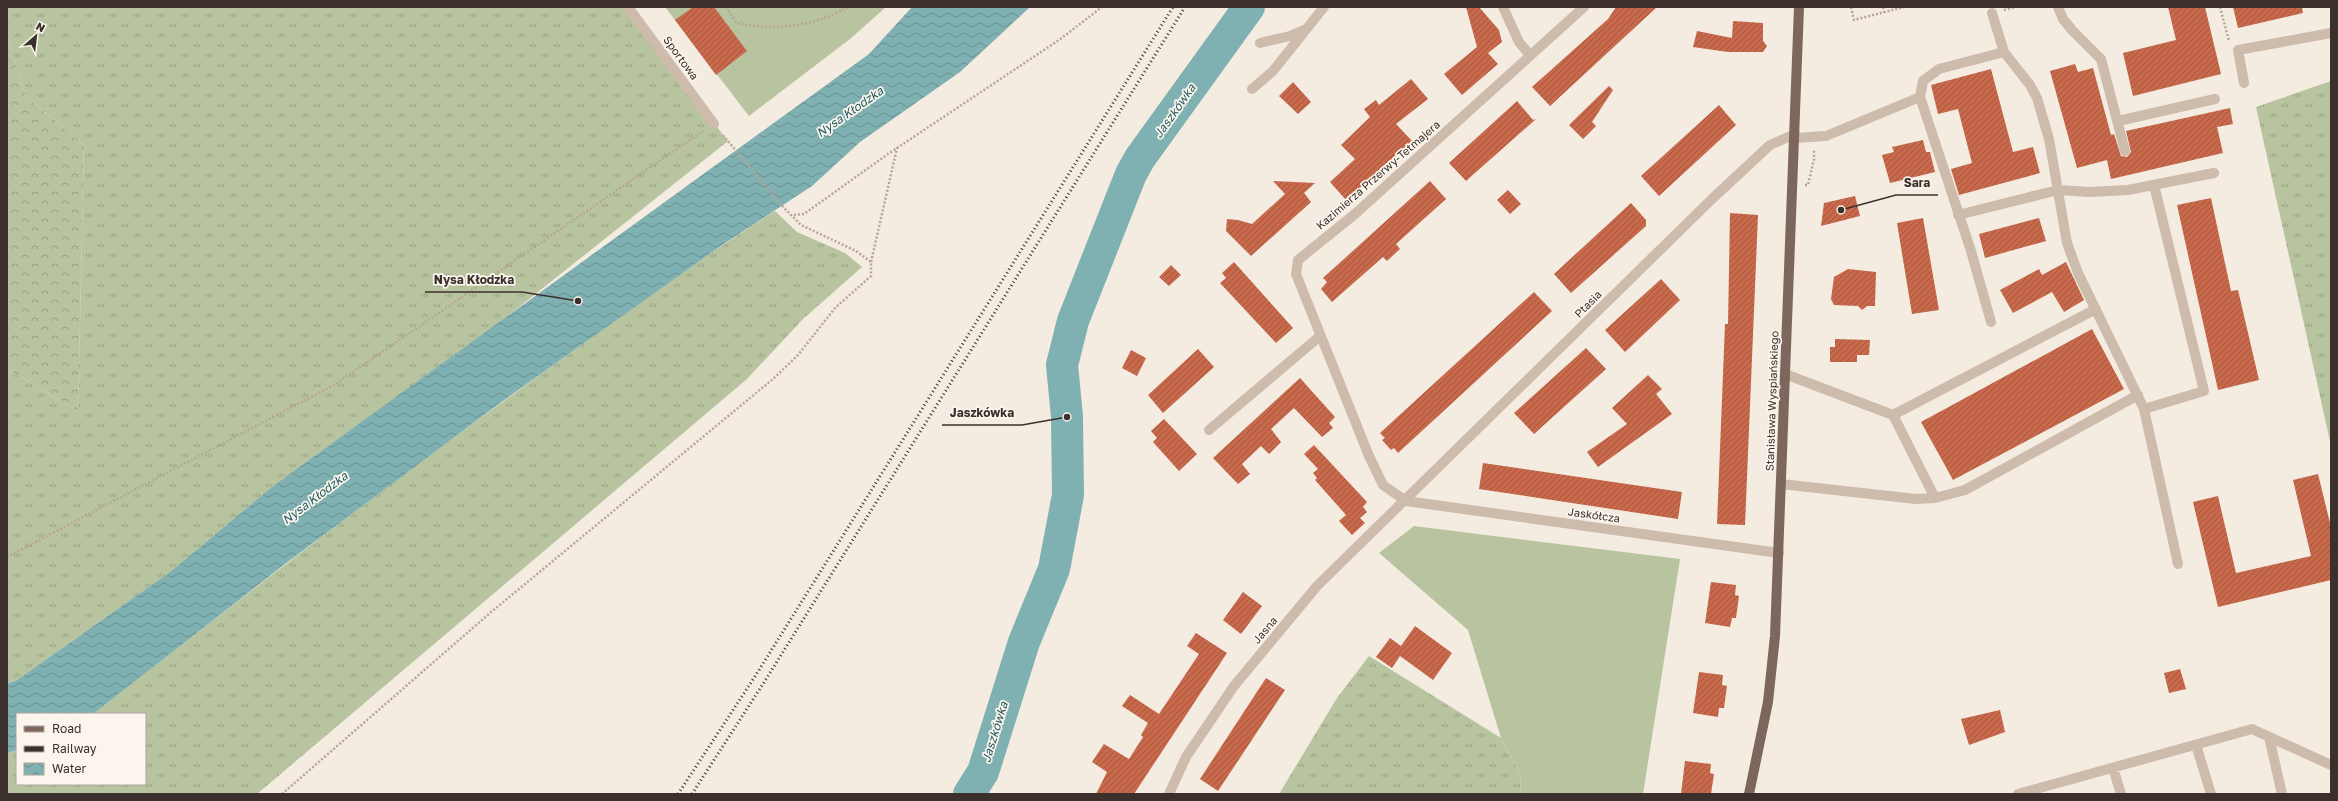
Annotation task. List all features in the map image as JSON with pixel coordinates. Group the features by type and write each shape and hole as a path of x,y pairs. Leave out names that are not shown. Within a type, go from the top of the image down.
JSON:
{"main road":[{"name":"Stanisława Wyspiańskiego","path":"1749,794 1768,702 1775,636 1799,7"}],"street":[{"name":"Sportowa","path":"628,7 711,126"},
{"path":"1252,89 1273,70 1324,7"},
{"path":"1503,7 1519,42 1530,55"},
{"name":"Kazimierza Przerwy-Tetmajera","path":"1406,500 1383,485 1368,456 1296,274 1298,260 1355,214 1584,7"},
{"path":"2058,7 2063,19 2072,30 2101,59 2126,151"},
{"path":"1992,13 2004,52 2030,85 2037,98 2048,139 2068,243 2078,273 2144,409 2178,564"},
{"path":"1260,43 1290,36 1306,29"},
{"path":"2244,83 2238,50 2331,33"},
{"path":"1991,322 1920,97 1923,81 1939,69 2004,52"},
{"path":"1795,136 1826,136 1920,97"},
{"path":"2118,122 2215,98"},
{"name":"Ptasia","path":"1406,500 1712,199 1770,145 1795,136"},
{"path":"1958,215 2058,190 2112,191 2154,185 2214,173"},
{"path":"2144,409 2204,391 2154,185"},
{"path":"1893,416 2096,309"},
{"path":"1209,430 1320,336"},
{"path":"1785,374 1893,416 1935,498"},
{"path":"1781,484 1916,499 1935,498 1965,490 2138,395"},
{"name":"Jaskółcza","path":"1406,500 1779,553"},
{"name":"Jasna","path":"1169,794 1186,756 1234,686 1317,586 1406,500"},
{"path":"2018,794 2252,729 2331,765"},
{"path":"2269,737 2282,794"},
{"path":"2196,745 2211,794"},
{"path":"2113,768 2121,794"}],"path":[{"path":"726,7 737,23 763,28 784,27 805,23 848,7"},
{"path":"793,216 804,214 897,148 1059,40 1102,7"},
{"path":"1851,7 1854,20 1904,7"},
{"path":"1883,7 1884,12"},
{"path":"2220,7 2229,41 2238,50"},
{"path":"7,557 334,385 711,126"},
{"path":"1801,185 1808,185 1814,159 1814,137"},
{"path":"728,141 785,210 802,225 856,251 871,262"},
{"path":"282,794 490,613 773,380 798,355 835,308 871,276 871,262 897,148"}],"green space":[{"path":"7,7 624,7 728,141 499,323 273,486 170,572 17,680 7,684 7,369 78,411 84,145 26,96 7,35"},
{"path":"665,7 886,7 850,39 749,116"},
{"path":"7,35 26,96 84,145 78,411 7,369"},
{"path":"2331,81 2331,446 2256,107"},
{"path":"775,211 797,232 845,253 862,267 803,319 747,379 257,794 7,794 7,753 16,750 16,785 146,785 146,713 94,713 276,572 461,432 727,242"},
{"path":"1414,526 1680,559 1643,794 1520,794 1521,776 1501,738 1468,630 1379,553"},
{"path":"1369,656 1501,738 1521,776 1520,794 1279,794 1337,698"}],"water":[{"path":"912,7 1030,7 960,72 860,142 812,186 725,243 500,403 285,564 94,713 16,713 16,750 7,753 7,684 17,680 170,572 273,486 869,54"}],"building":[{"path":"693,7 714,7 747,51 716,75 675,20"},
{"path":"1466,7 1479,7 1499,30 1502,42 1488,53 1498,64 1462,95 1444,74 1477,47"},
{"path":"1616,7 1657,7 1550,106 1532,87 1608,19"},
{"path":"2168,7 2205,7 2221,74 2133,96 2123,53 2176,40"},
{"path":"2233,7 2302,7 2303,13 2238,28"},
{"path":"1733,21 1763,23 1763,41 1767,46 1763,52 1728,52 1693,47 1697,31 1732,38"},
{"path":"2075,64 2078,72 2093,68 2111,135 2114,134 2121,156 2127,157 2131,152 2126,131 2230,108 2233,124 2217,127 2223,153 2111,179 2107,160 2077,168 2050,71"},
{"path":"1991,69 2013,152 2033,147 2040,173 1959,195 1951,169 1972,163 1958,109 1938,114 1931,85"},
{"path":"1411,79 1428,99 1396,124 1412,141 1346,200 1330,182 1355,159 1341,145 1370,117 1364,109 1376,100 1379,105"},
{"path":"1293,82 1311,102 1298,114 1279,96"},
{"path":"1609,86 1613,90 1592,122 1596,126 1583,139 1569,125"},
{"path":"1517,101 1533,120 1536,119 1466,181 1449,163"},
{"path":"1719,105 1736,125 1659,196 1641,176"},
{"path":"1923,140 1926,152 1930,152 1935,172 1890,183 1882,155 1894,152 1892,147"},
{"path":"1273,181 1315,183 1304,193 1311,202 1251,256 1226,231 1227,219 1252,224 1285,194"},
{"path":"1430,181 1446,199 1396,244 1400,249 1387,261 1383,257 1332,302 1321,289 1327,282 1323,278"},
{"path":"1508,190 1521,204 1510,214 1497,200"},
{"path":"1855,196 1860,216 1821,226 1824,203"},
{"path":"2211,198 2231,291 2238,290 2259,380 2218,390 2177,205"},
{"path":"1631,203 1646,220 1646,226 1571,293 1554,274"},
{"path":"1730,213 1758,215 1745,525 1717,524 1725,324 1728,324"},
{"path":"1923,218 1939,310 1912,314 1897,223"},
{"path":"2039,218 2046,241 1985,258 1979,234"},
{"path":"1234,262 1293,328 1276,343 1220,283 1226,278 1222,273"},
{"path":"2066,262 2084,300 2064,312 2052,292 2013,313 2000,290 2039,269 2042,275"},
{"path":"1171,265 1181,275 1169,286 1159,277"},
{"path":"1848,269 1876,272 1875,306 1867,306 1862,310 1858,306 1834,305 1831,299 1834,277"},
{"path":"1661,279 1680,300 1625,352 1605,330"},
{"path":"1534,292 1552,311 1398,453 1394,448 1391,450 1382,440 1385,438 1380,433"},
{"path":"2092,329 2124,389 1953,480 1921,422"},
{"path":"1835,339 1870,340 1869,355 1857,355 1857,362 1830,362 1830,347 1835,347"},
{"path":"1586,348 1606,369 1534,434 1514,413"},
{"path":"1198,349 1214,367 1163,413 1148,395"},
{"path":"1131,350 1146,358 1137,376 1122,368"},
{"path":"1648,375 1662,389 1656,394 1672,414 1598,467 1587,452 1627,424 1612,408"},
{"path":"1300,378 1335,417 1329,423 1333,428 1322,437 1294,408 1271,429 1281,442 1269,454 1261,446 1242,464 1250,474 1238,484 1213,458"},
{"path":"1164,419 1197,454 1179,471 1153,442 1157,438 1151,431"},
{"path":"1314,445 1367,502 1363,507 1367,512 1360,518 1365,523 1352,535 1339,521 1346,515 1315,480 1317,478 1313,473 1318,469 1304,454"},
{"path":"1483,463 1682,492 1678,519 1479,489"},
{"path":"2318,474 2331,527 2331,580 2218,607 2193,502 2218,496 2236,573 2311,556 2293,480"},
{"path":"1711,582 1736,585 1735,595 1739,596 1736,618 1732,618 1730,627 1705,623"},
{"path":"1243,592 1262,606 1241,634 1223,620"},
{"path":"1415,626 1452,653 1433,680 1400,656 1392,668 1376,657 1390,638 1401,646"},
{"path":"1196,633 1227,653 1134,794 1096,794 1107,772 1092,762 1104,744 1129,759 1143,737 1141,735 1148,723 1122,706 1130,695 1159,714 1199,654 1187,646"},
{"path":"2180,669 2186,689 2169,693 2164,673"},
{"path":"1699,672 1723,675 1722,685 1727,686 1724,708 1719,708 1718,717 1693,713"},
{"path":"1266,678 1285,690 1218,791 1200,779"},
{"path":"2000,710 2005,732 1969,745 1961,719"},
{"path":"1685,761 1711,764 1710,773 1714,774 1711,794 1681,794"}],"waterway":[{"name":"Jaszkówka","path":"969,794 983,772 1024,642 1054,569 1068,495 1067,417 1062,365 1073,321 1131,174 1140,158 1249,7"}],"railway":[{"path":"678,794 754,678 1173,7"},
{"path":"692,794 763,684 1185,7"}],"place":[{"name":"Sara","path":"1841,210"},
{"name":"Nysa Kłodzka","path":"578,301"},
{"name":"Jaszkówka","path":"1067,417"}]}
